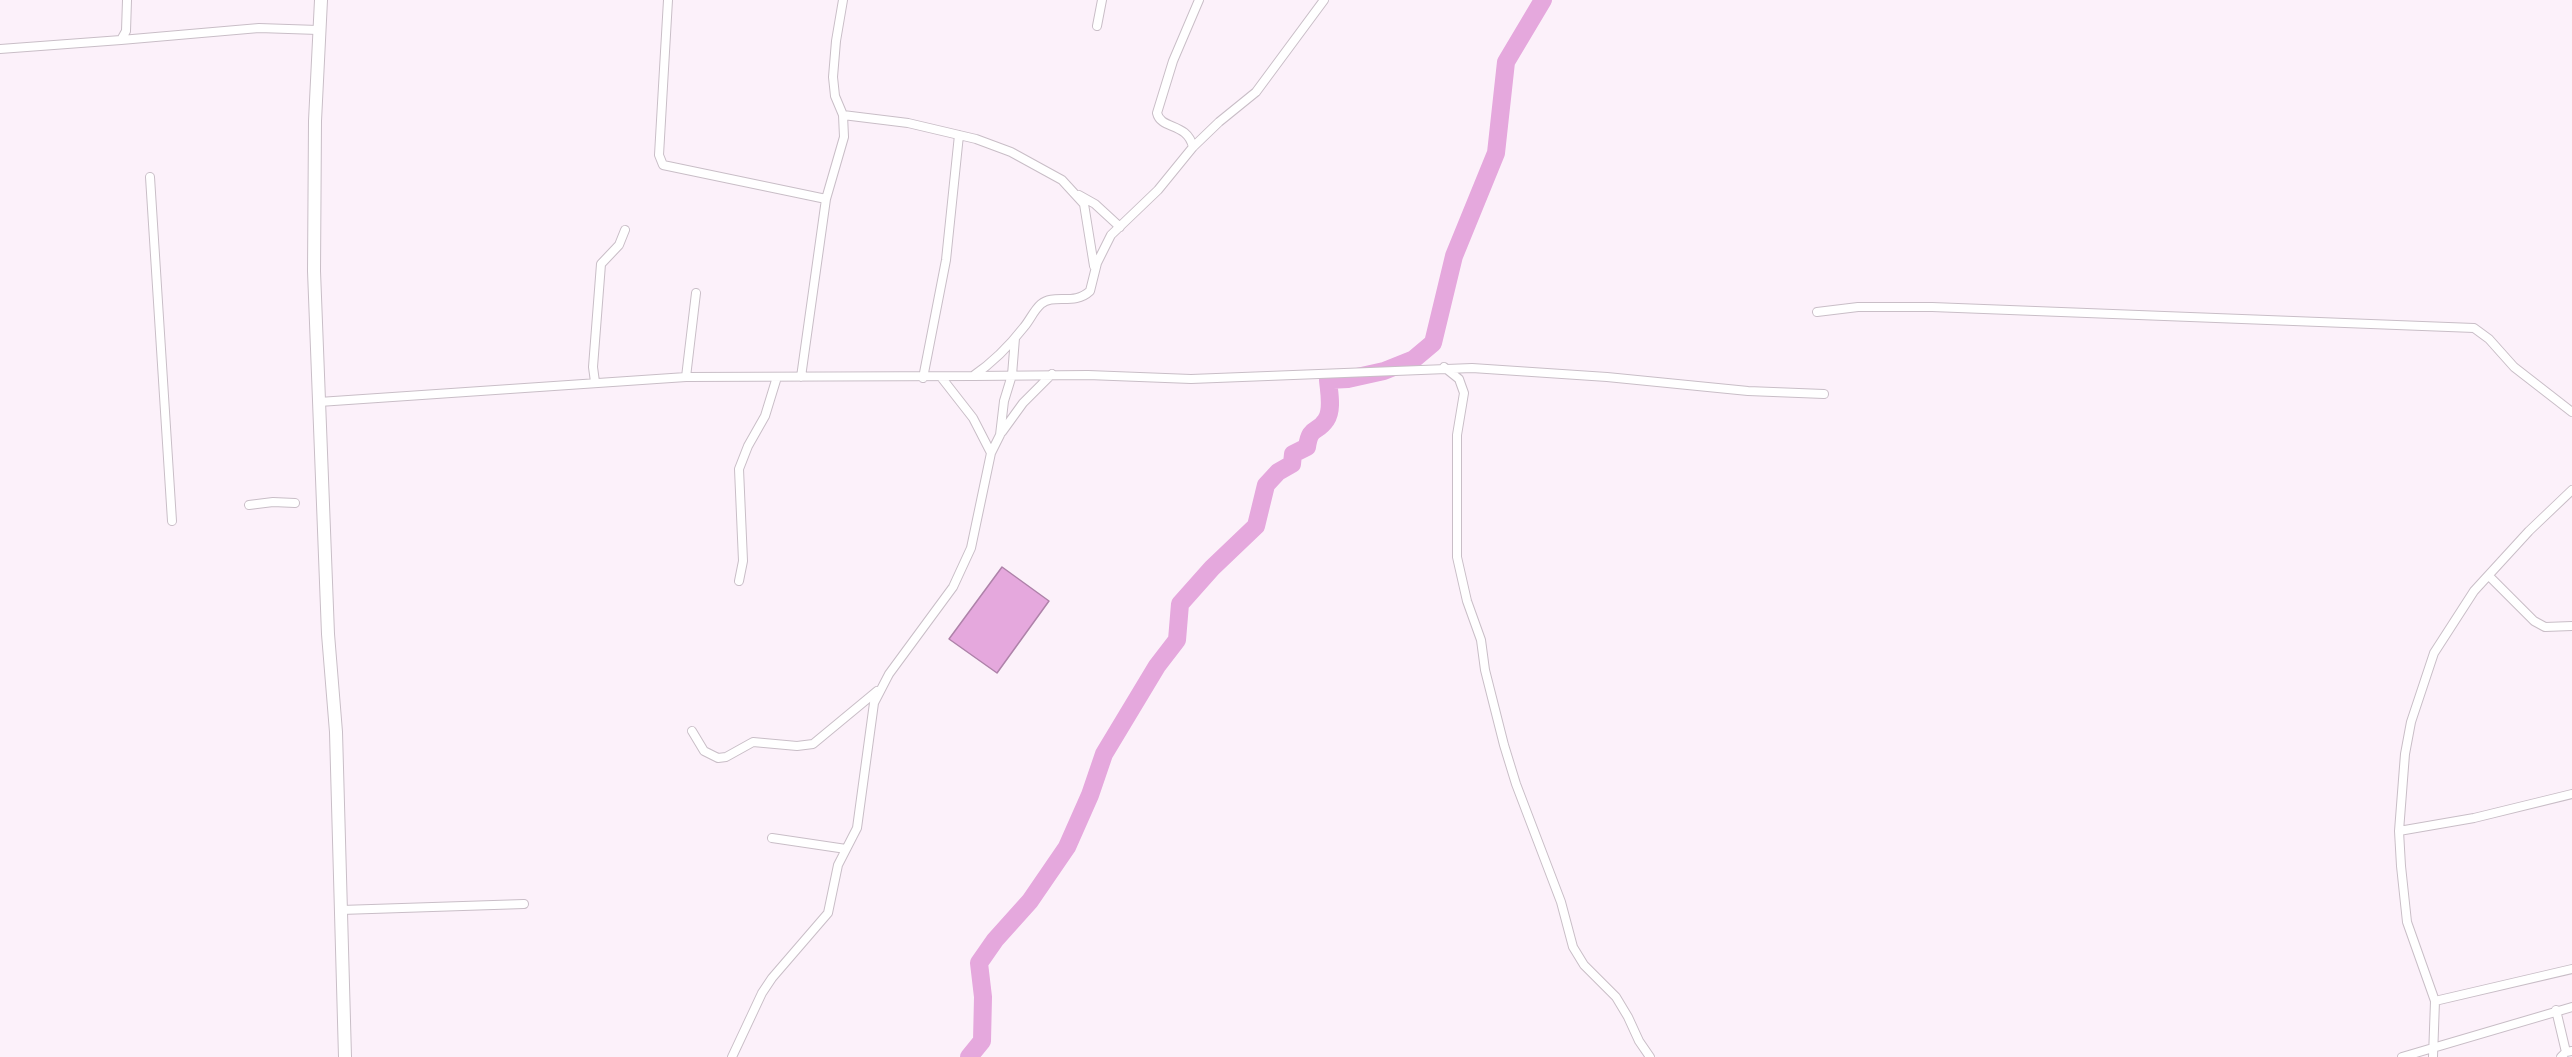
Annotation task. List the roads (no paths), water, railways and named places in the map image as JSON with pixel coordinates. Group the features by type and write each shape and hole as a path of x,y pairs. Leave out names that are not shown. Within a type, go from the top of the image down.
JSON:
{"main road":[{"path":"320,0 313,195 328,634 336,732 345,1057"}],"street":[{"path":"121,40 126,31 127,0"},
{"path":"668,0 659,155 663,165 826,199"},
{"path":"801,377 826,199 844,137 843,115 835,96 832,77 843,0"},
{"path":"1097,26 1102,0"},
{"path":"1193,147 1191,138 1185,131 1158,118 1157,113 1173,61 1199,0"},
{"path":"973,376 1015,338 1042,303 1050,300 1084,297 1090,291 1103,248 1111,235 1158,190 1193,147 1261,86 1324,0"},
{"path":"0,49 259,28 318,30"},
{"path":"843,115 908,123 992,144 1062,180 1084,204 1095,274"},
{"path":"923,378 946,260 959,135"},
{"path":"150,177 172,521"},
{"path":"1076,194 1095,204 1120,227"},
{"path":"595,382 593,367 601,264 619,245 625,230"},
{"path":"686,377 696,293"},
{"path":"1817,312 1858,307 1932,307 2474,328 2489,339 2514,367 2572,412"},
{"path":"1000,435 1004,401 1012,375 1015,338"},
{"path":"319,402 686,377 923,378 1052,374 1191,379 1444,367 1607,377 1748,391 1824,394"},
{"path":"1444,367 1459,379 1464,393 1457,435 1458,557 1467,601 1481,640 1485,670 1504,745 1516,784 1558,893 1573,946 1584,964 1616,997 1650,1057"},
{"path":"692,730 704,751 718,758 726,757 753,742 797,746 813,744 880,688 953,587 966,563 991,453 1000,435 1023,403 1052,374"},
{"path":"739,581 743,561 739,469 748,446 765,416 777,377"},
{"path":"941,377 973,418 991,453"},
{"path":"2433,1057 2435,1001 2407,922 2399,831 2405,754 2411,722 2434,653 2474,591 2529,531 2572,490"},
{"path":"249,505 273,502 295,503"},
{"path":"2489,576 2534,621 2545,627 2572,626"},
{"path":"732,1057 762,993 772,978 828,913 838,865 857,828 871,721 880,688"},
{"path":"2399,831 2474,818 2572,794"},
{"path":"772,838 846,849"},
{"path":"341,910 524,904"},
{"path":"2435,1001 2572,969"},
{"path":"2402,1057 2572,1007"},
{"path":"2556,1010 2566,1053"}],"waterway":[{"path":"969,1057 982,1041 983,997 979,963 995,940 1030,901 1067,847 1090,795 1104,754 1157,666 1177,640 1180,604 1212,568 1256,526 1266,485 1278,472 1292,464 1293,454 1307,447 1312,432 1323,424 1328,416 1330,401 1328,380 1348,379 1384,371 1414,359 1433,343 1454,256 1496,153 1506,62 1543,0"}]}
